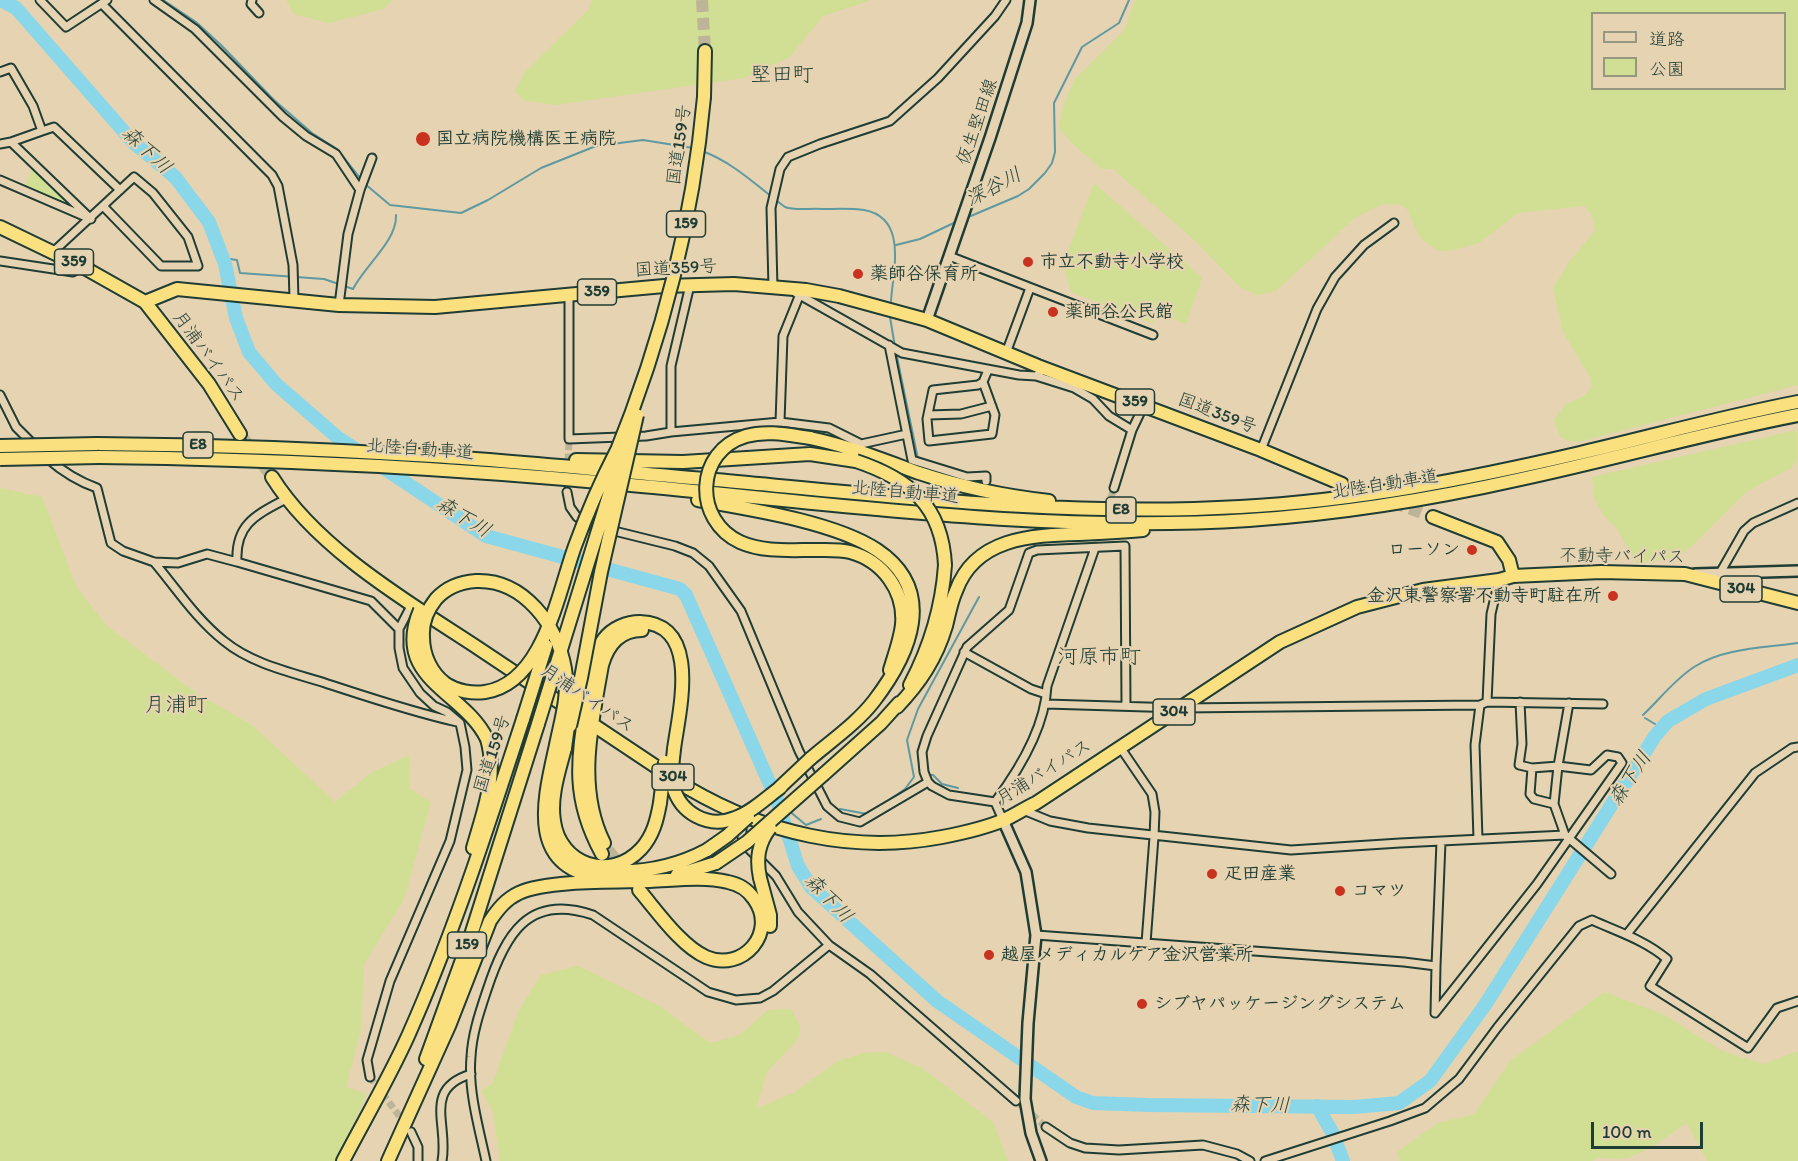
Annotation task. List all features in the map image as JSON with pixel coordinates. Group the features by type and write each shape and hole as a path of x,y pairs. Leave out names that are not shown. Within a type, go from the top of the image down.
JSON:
{"highway":[{"name":"国道159号","path":"383,1161 416,1086 471,934 644,380 683,235 700,138 705,51"},
{"name":"359","path":"0,227 54,252 146,302"},
{"name":"国道359号","path":"146,302 177,289 339,305 435,307 690,285 734,284 806,290 839,296 927,320 1006,353 1040,372 1144,405 1342,484"},
{"name":"月浦バイパス","path":"146,302 209,384 240,434"},
{"name":"国道159号","path":"343,1161 407,1039 444,950 473,872 579,546 617,450 652,348"},
{"name":"159","path":"560,746 581,678 601,572 644,380"},
{"name":"北陸自動車道","path":"0,446 98,451 436,456 954,502 1110,510 1241,507 1349,497 1454,480 1798,402"},
{"name":"北陸自動車道","path":"298,455 958,516 1107,523 1249,520 1350,509 1460,492 1798,415"},
{"path":"881,691 902,625 900,603 894,585 882,570 858,555 838,550 762,548 734,538 714,519 707,504 705,486 713,460 719,452 735,440 766,433 810,438 855,449 957,484 1010,496 1120,506 1241,507"},
{"name":"159","path":"577,860 563,847 553,819 565,700 565,668 559,646 549,626 543,617 529,601 512,589 493,582 482,581 463,583 440,596 430,609 424,624 423,644 428,662 446,684 462,691 482,693 500,688 517,678 530,663 540,645 545,633 549,623 575,545 617,450"},
{"name":"北陸自動車道","path":"0,459 98,451"},
{"path":"436,456 683,462 810,454 856,461 899,479 925,503 937,522 945,565 940,609 931,640 911,684 897,707"},
{"path":"471,471 502,477 616,487 694,499 802,522 842,534 865,543 894,565 907,586 913,607 912,629 906,650 881,691 866,710 727,836 707,850 678,863 640,870 605,870 577,860"},
{"name":"月浦バイパス","path":"272,477 286,499 317,532 412,604 688,788 744,817 808,837 836,841 879,843 928,840 1003,820 1036,803 1280,642 1357,608 1423,590 1514,576"},
{"path":"1433,517 1497,542 1509,560 1514,576"},
{"path":"794,801 762,838 758,854 760,878 770,915 768,937 761,951 750,961 726,969 702,963 688,954 637,888 716,863 747,842 897,707 920,681 931,664 961,579 973,562 990,549 1012,540 1039,535 1160,529 1249,520"},
{"name":"不動寺バイパス","path":"1514,576 1601,572 1685,574 1798,603"},
{"name":"159","path":"388,1161 449,1026 486,929 500,906 521,892 540,887 637,888 705,880 735,884 750,893 759,906 761,934 752,949 745,955 726,961 708,958 684,942 637,888 588,875 571,867 557,854 548,838 544,821 544,803 573,699 573,673 568,648 559,626 537,598 516,583 495,575 472,573 442,584 428,597 418,615 414,635 417,656 426,674 439,690 473,718 486,739 491,761 490,782 444,950"},
{"path":"605,852 586,820 579,786 578,764 602,664 607,651 616,638 622,634 636,630 651,632 667,644 675,663 671,747 672,779 676,794 690,813 704,820 719,822 735,818 751,810 781,787"},
{"path":"577,860 597,866 624,862 645,844 651,835 660,803 671,747"},
{"path":"608,879 675,875"}],"street":[{"path":"40,0 66,27 105,2 272,175 278,186 293,265 294,299"},
{"path":"154,0 195,29 283,117 306,136 336,154 361,187"},
{"path":"252,0 251,4 259,12"},
{"path":"1006,0 995,16 938,78 890,121 819,144 788,157 780,169 773,193 772,287 800,294 894,348 988,370 1040,372 1093,399 1109,416 1132,430"},
{"name":"仮生堅田線","path":"927,320 1028,23 1030,0"},
{"path":"0,72 11,68 33,106 42,131"},
{"path":"0,144 54,127 120,190"},
{"path":"10,142 91,219"},
{"path":"339,305 348,234 372,158"},
{"path":"54,252 91,219 103,206 134,177 153,193 188,237 198,266 162,266 103,206"},
{"path":"0,180 91,219"},
{"path":"1260,450 1317,309 1335,277 1364,245 1394,223"},
{"path":"950,256 1153,335"},
{"path":"0,261 73,272 83,267"},
{"path":"671,432 671,366 690,285"},
{"path":"1006,353 1030,288"},
{"path":"780,422 783,336 800,294"},
{"path":"569,295 569,440 646,436 780,422 829,428 861,444 907,434"},
{"path":"894,348 912,460 967,477 986,476 986,481"},
{"path":"983,382 995,415 992,434 929,441 928,415 933,390 978,385 983,382 988,370"},
{"path":"0,395 16,427 40,452 64,473 97,488 111,543 123,551 154,561 178,563 207,554 237,562 371,601 399,628"},
{"path":"1114,488 1132,430 1144,405"},
{"path":"928,415 961,414 992,406"},
{"path":"567,492 570,507 577,517 590,525 675,546 693,553 709,566 741,611 799,751 827,807 840,817 860,822 928,782"},
{"path":"237,562 236,547 241,532 252,519 286,499"},
{"path":"1720,573 1744,531 1753,523 1798,503"},
{"path":"995,802 949,795 928,782 922,762 922,752 964,652 1009,610 1029,553 1037,550 1125,546 1126,706"},
{"path":"995,802 1011,781 1036,730 1046,704 1047,686 1095,548"},
{"path":"154,561 192,609 223,640 241,653 258,661 344,689 460,723"},
{"path":"1685,574 1798,571"},
{"path":"1478,839 1474,745 1484,704 1491,614 1499,580"},
{"path":"370,1077 367,1060 390,981 450,841 467,770 460,723 447,712 434,706 420,693 403,668 399,648 399,628 412,604"},
{"path":"964,652 1031,689 1046,694"},
{"path":"1046,704 1180,708 1520,702 1603,704"},
{"path":"1441,842 1436,1013 1515,912 1622,763 1613,754 1607,755 1592,770 1558,766 1532,768 1519,765 1522,744 1520,702"},
{"path":"1569,703 1554,804 1569,839 1609,872"},
{"path":"1120,747 1152,794 1155,812 1146,943"},
{"path":"1627,934 1755,772 1792,748 1798,747"},
{"path":"1532,768 1530,794 1534,799 1554,804"},
{"path":"995,802 1026,872 1036,934 1021,1100 1041,1161"},
{"path":"1023,810 1050,821 1088,828 1154,837 1292,850 1478,839 1569,839"},
{"path":"744,817 740,830 745,845 776,876 798,912 830,945 870,974 1021,1100"},
{"path":"486,1161 471,1074 471,1057 477,1021 495,966 505,945 516,929 530,918 559,908 572,908 593,915 708,992 736,1000 760,998 773,991 830,945"},
{"path":"1265,1161 1425,1108 1459,1079 1579,926 1592,920 1627,934 1667,959 1650,986 1749,1048 1777,1008 1798,1000"},
{"path":"1036,934 1436,966"},
{"path":"442,1161 444,1138 440,1109 442,1097 456,1080 471,1074"},
{"path":"1046,1126 1070,1143 1085,1148 1119,1150 1203,1145 1237,1154 1250,1161"},
{"path":"411,1132 418,1147 418,1161"}],"green space":[{"path":"286,0 392,0 384,9 329,23 294,14"},
{"path":"592,0 871,0 823,16 790,57 744,78 555,105 523,100 515,91 525,72 589,9"},
{"path":"1135,0 1798,0 1798,385 1578,442 1569,441 1560,437 1554,420 1566,404 1584,396 1591,388 1590,377 1563,332 1553,288 1569,262 1595,231 1591,213 1584,206 1518,213 1479,243 1450,251 1440,251 1424,241 1418,234 1407,209 1399,204 1380,205 1355,218 1276,291 1257,295 1240,287 1193,239 1113,169 1101,169 1059,128 1063,106 1074,80 1125,29"},
{"path":"32,168 74,209 25,187"},
{"path":"1094,183 1202,278 1186,324 1157,313 1153,323 1071,292 1063,265"},
{"path":"1797,430 1797,460 1791,468 1746,492 1678,557 1637,564 1617,529 1603,515 1594,497 1592,477"},
{"path":"0,488 42,497 76,586 107,626 196,693 253,726 335,802 371,773 409,755 410,789 431,802 404,899 364,964 361,1029 346,1087 367,1094 336,1161 0,1161"},
{"path":"578,966 661,1007 710,1043 740,1035 768,1010 791,1009 800,1026 799,1038 767,1072 756,1109 795,1092 838,1061 864,1053 885,1052 922,1068 993,1122 1008,1161 500,1161 493,1112 481,1091 493,1083 518,1012 541,975"},
{"path":"1604,992 1665,1015 1720,1050 1763,1064 1798,1051 1798,1161 1707,1161 1687,1123 1641,1153 1620,1159 1400,1161 1397,1152 1438,1123 1474,1114 1510,1061"}],"waterway":[{"name":"森下川","path":"1,0 16,8 133,142 175,177 209,222 225,264 236,318 249,352 276,384 337,437 486,536 680,589 686,595 777,800 798,866 811,887 937,1001 1076,1097 1093,1103 1148,1105 1354,1107 1399,1103 1430,1081 1485,1005 1655,736 1668,721 1706,699 1798,665"},
{"path":"163,0 196,22 274,100 312,133 337,149 361,179"},
{"name":"深谷川","path":"966,218 1018,196 1029,189 1045,173 1052,163 1055,152 1054,103 1082,47 1119,23 1129,0"},
{"path":"365,184 390,205 461,213 488,200 541,168 596,146 643,140 693,148"},
{"path":"702,151 735,168 785,207 859,209 878,215 887,223 895,247 891,301"},
{"path":"223,258 237,260 240,273 324,279 353,289 386,244 395,225 396,215"},
{"name":"深谷川","path":"896,245 920,239 958,221"},
{"path":"890,317 895,347"},
{"path":"896,352 918,459"},
{"path":"882,805 905,789 914,777 907,740 918,709 979,597"},
{"path":"1643,715 1680,678 1705,661 1731,652 1798,643"},
{"path":"1645,718 1655,724"},
{"path":"930,775 942,784 958,788"},
{"path":"840,809 867,814"},
{"path":"788,810 806,825 821,819"},
{"path":"1317,1106 1332,1132 1343,1161"}],"tunnel":[{"path":"702,0 705,51"},
{"path":"240,434 272,477"},
{"path":"567,492 569,439"},
{"path":"1342,484 1433,517"},
{"path":"1095,548 1114,488"},
{"path":"608,850 624,870"},
{"path":"370,1077 406,1125"},
{"path":"1016,1101 1046,1127"}],"place":[{"name":"国立病院機構医王病院","path":"423,139"},
{"name":"市立不動寺小学校","path":"1028,262"},
{"name":"薬師谷保育所","path":"858,274"},
{"name":"薬師谷公民館","path":"1053,312"},
{"name":"ローソン","path":"1472,550"},
{"name":"金沢東警察署不動寺町駐在所","path":"1613,596"},
{"name":"疋田産業","path":"1212,874"},
{"name":"コマツ","path":"1340,891"},
{"name":"越屋メディカルケア金沢営業所","path":"989,955"},
{"name":"シブヤパッケージングシステム","path":"1142,1004"}],"district":[{"name":"堅田町","path":"782,76"},
{"name":"河原市町","path":"1099,658"},
{"name":"月浦町","path":"176,706"}]}
